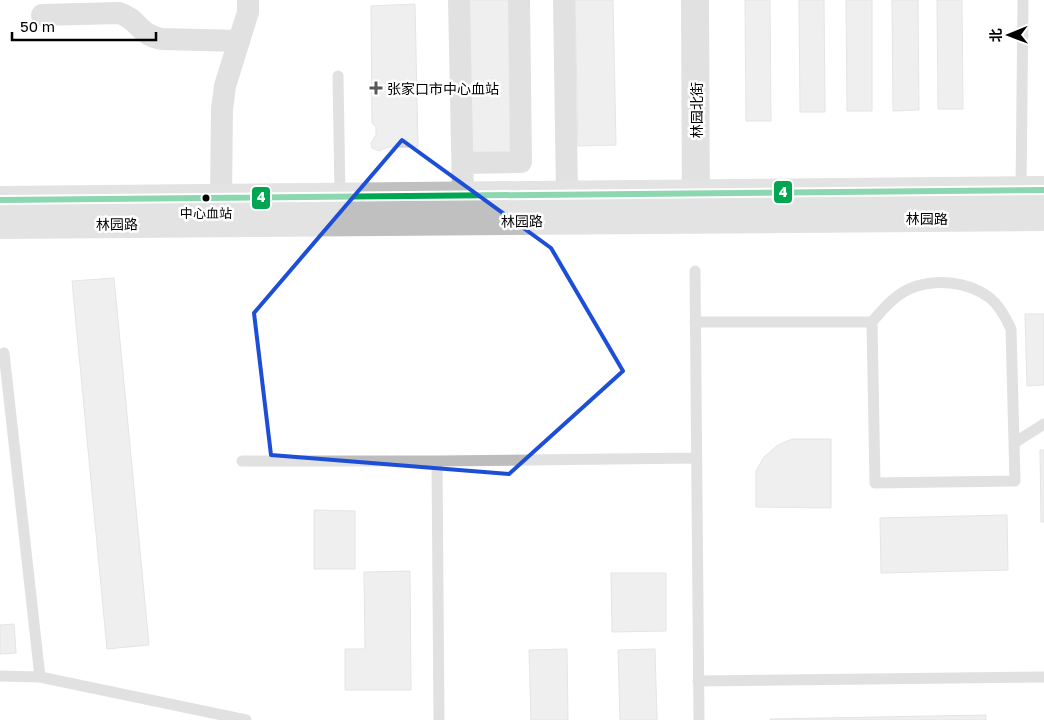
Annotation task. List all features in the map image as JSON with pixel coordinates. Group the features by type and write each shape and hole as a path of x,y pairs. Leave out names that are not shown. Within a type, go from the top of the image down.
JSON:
{"main road":[{"name":"林园路","path":"0,200 696,192 1029,204"},
{"name":"林园路","path":"0,226 696,219 1029,204"}],"street":[{"path":"221,197 222,109 227,78 248,12 248,0"},
{"path":"459,0 463,195"},
{"path":"463,162 521,162 519,0"},
{"path":"564,0 567,194"},
{"name":"林园北街","path":"695,0 696,219"},
{"path":"42,15 119,13 129,16 142,32 162,40 239,41"}],"lane":[{"path":"1023,0 1029,204"},
{"path":"338,76 340,196"},
{"path":"695,271 699,720"},
{"path":"950,282 990,298 1004,314 1011,329 1015,481 875,483 872,322 892,300 909,289 928,283 950,282"},
{"path":"695,322 872,322"},
{"path":"4,353 40,677"},
{"path":"1014,443 1044,424"},
{"path":"242,461 696,458"},
{"path":"437,461 440,720"},
{"path":"0,676 40,677 246,720"},
{"path":"698,681 1044,677"}],"highlighted area":[{"path":"402,140 551,248 623,371 509,474 271,455 254,313"}],"building":[{"path":"463,0 511,0 514,155 466,156"},
{"path":"575,0 613,0 616,145 578,146"},
{"path":"745,0 770,0 771,121 746,121"},
{"path":"799,0 824,0 825,112 800,112"},
{"path":"846,0 872,0 872,111 847,111"},
{"path":"892,0 918,0 919,110 893,111"},
{"path":"937,0 962,0 963,109 938,109"},
{"path":"415,4 418,147 388,147 379,151 372,148 371,143 376,135 376,127 372,123 371,6"},
{"path":"114,278 149,645 107,649 72,281"},
{"path":"1025,314 1044,314 1044,385 1027,386"},
{"path":"792,439 831,439 831,508 756,507 756,471 764,457 778,445"},
{"path":"1040,450 1044,450 1044,522 1041,522"},
{"path":"314,510 355,511 355,569 314,569"},
{"path":"1007,515 1008,570 881,573 880,518"},
{"path":"410,571 411,690 345,690 345,649 365,649 364,572"},
{"path":"611,573 666,573 666,631 612,632"},
{"path":"14,624 16,653 0,654 0,625"},
{"path":"567,649 568,720 531,720 529,650"},
{"path":"655,649 657,720 620,720 618,650"},
{"path":"986,715 986,720 770,720 770,719"}],"transit line":[{"name":"4","path":"0,200 1044,190"}],"place":[{"name":"张家口市中心血站","path":"376,88"},
{"name":"中心血站","path":"206,198"}]}
